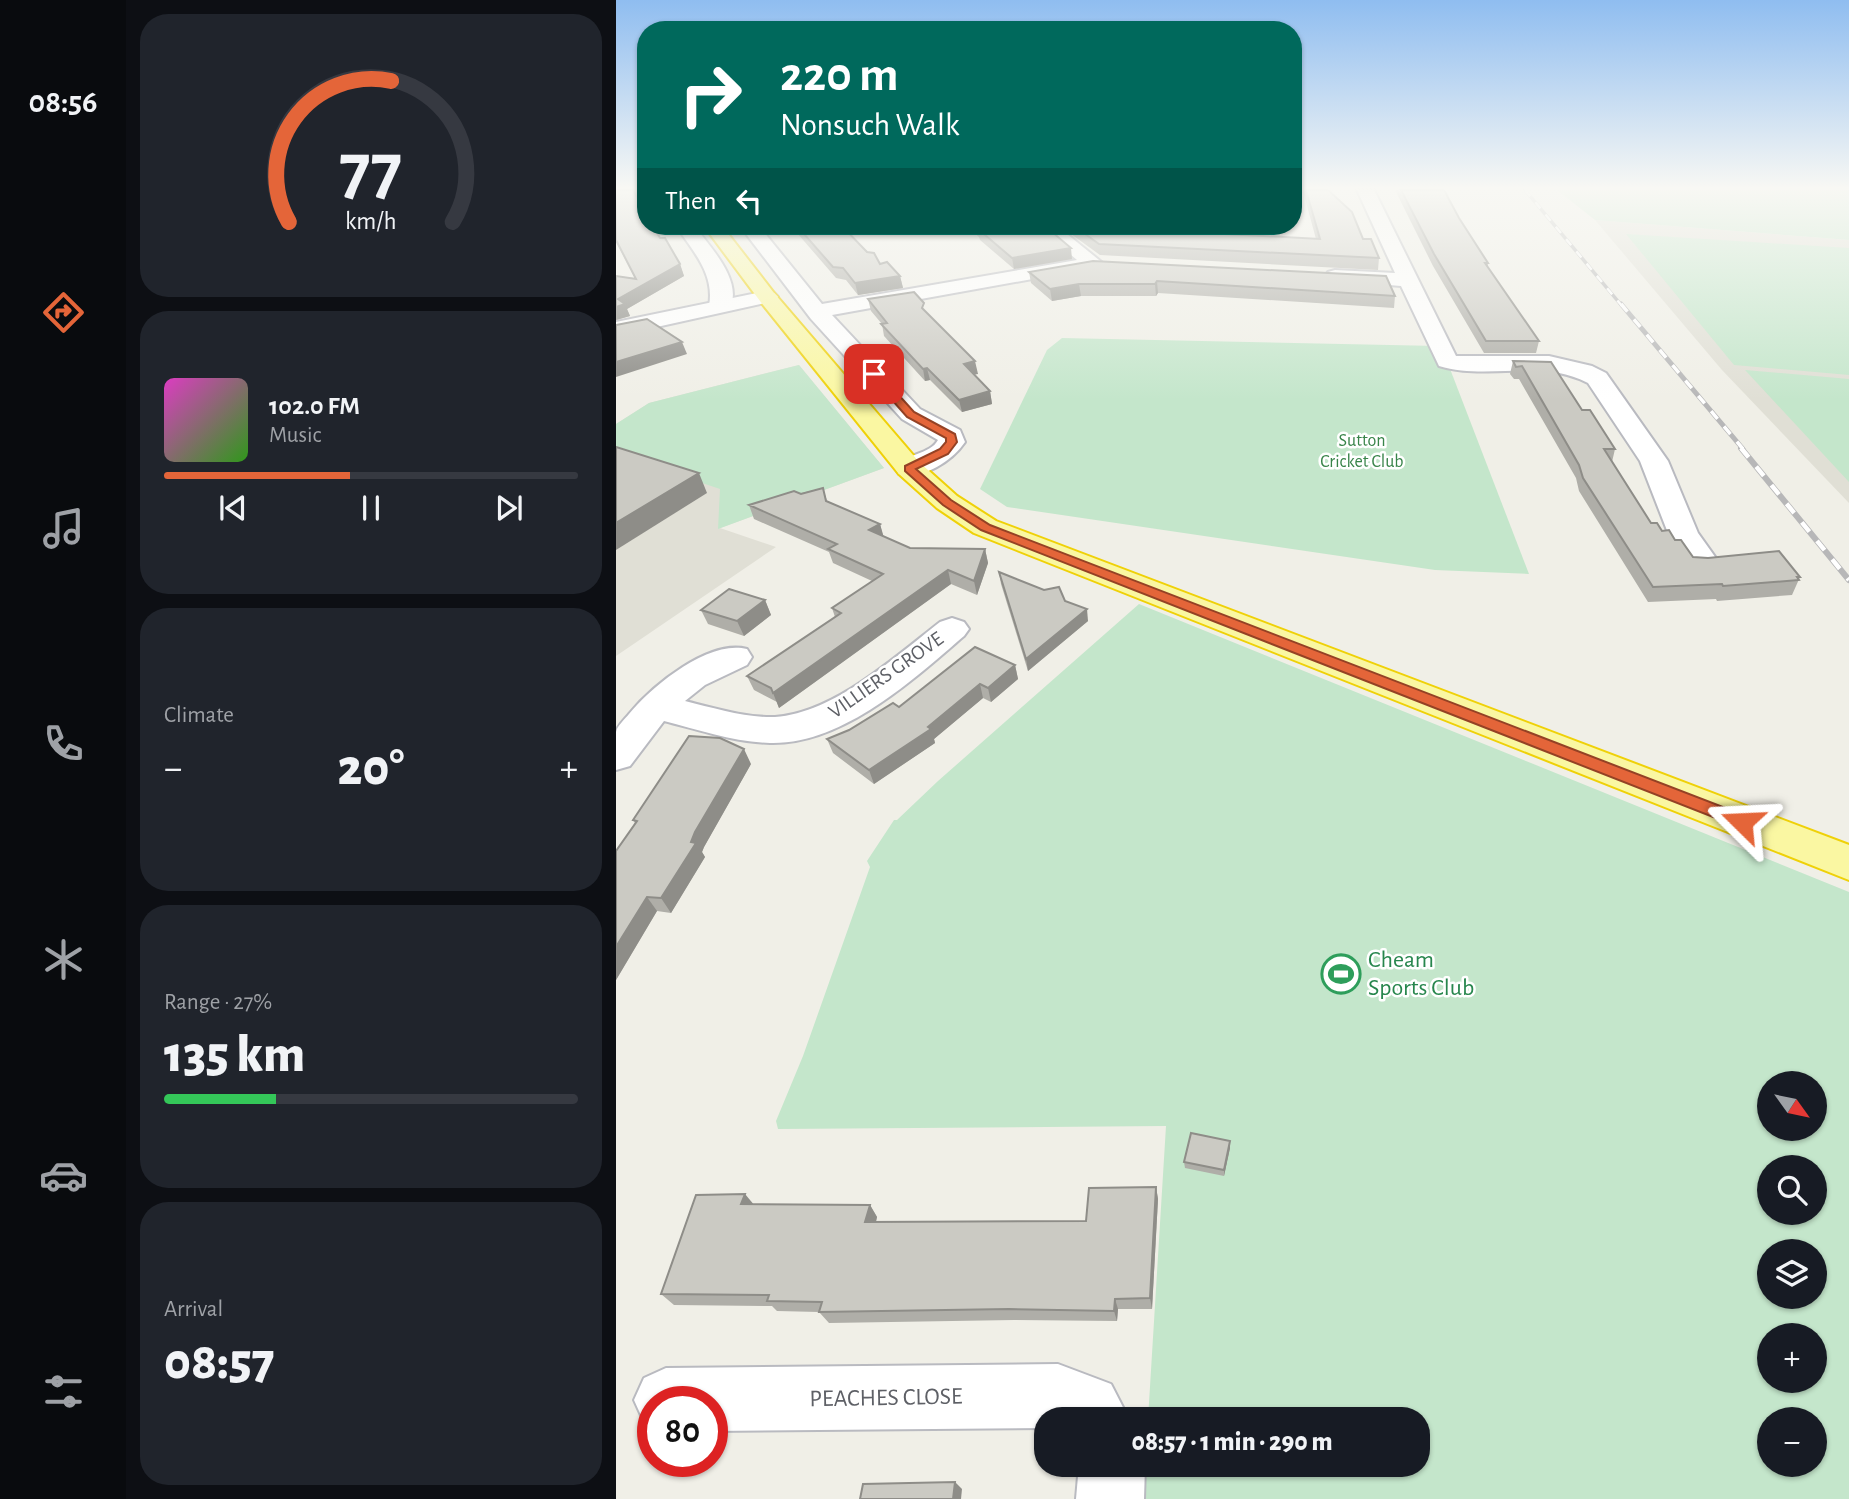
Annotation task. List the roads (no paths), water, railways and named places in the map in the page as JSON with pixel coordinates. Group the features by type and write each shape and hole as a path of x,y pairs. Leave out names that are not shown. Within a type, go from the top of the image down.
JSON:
{"highway":[{"path":"739,260 909,468 947,502 985,527 1849,863"}],"street":[{"path":"708,260 718,275 722,298 720,306"},
{"path":"776,260 817,311 911,414 951,436 952,442 944,452 909,468"},
{"path":"817,311 1101,263 1096,260"},
{"path":"1398,260 1447,361 1460,365 1566,366 1588,371 1597,378 1654,461 1683,533 1702,561"},
{"path":"1312,275 1407,280"},
{"path":"616,329 767,297"},
{"name":"VILLIERS GROVE","path":"656,706 717,721 774,730 797,727 822,720 849,705 918,657 952,629"},
{"path":"616,756 656,706 692,677 735,657"},
{"name":"PEACHES CLOSE","path":"728,1399 1058,1396 1090,1407"},
{"path":"1110,1499 1111,1477"}],"railway":[{"path":"1583,260 1622,306"},
{"path":"1621,304 1743,449"},
{"path":"1741,448 1849,580"}],"place":[{"name":"Cheam Sports Club","path":"1341,974"}],"park label":[{"name":"Sutton Cricket Club","path":"1362,451"}]}
